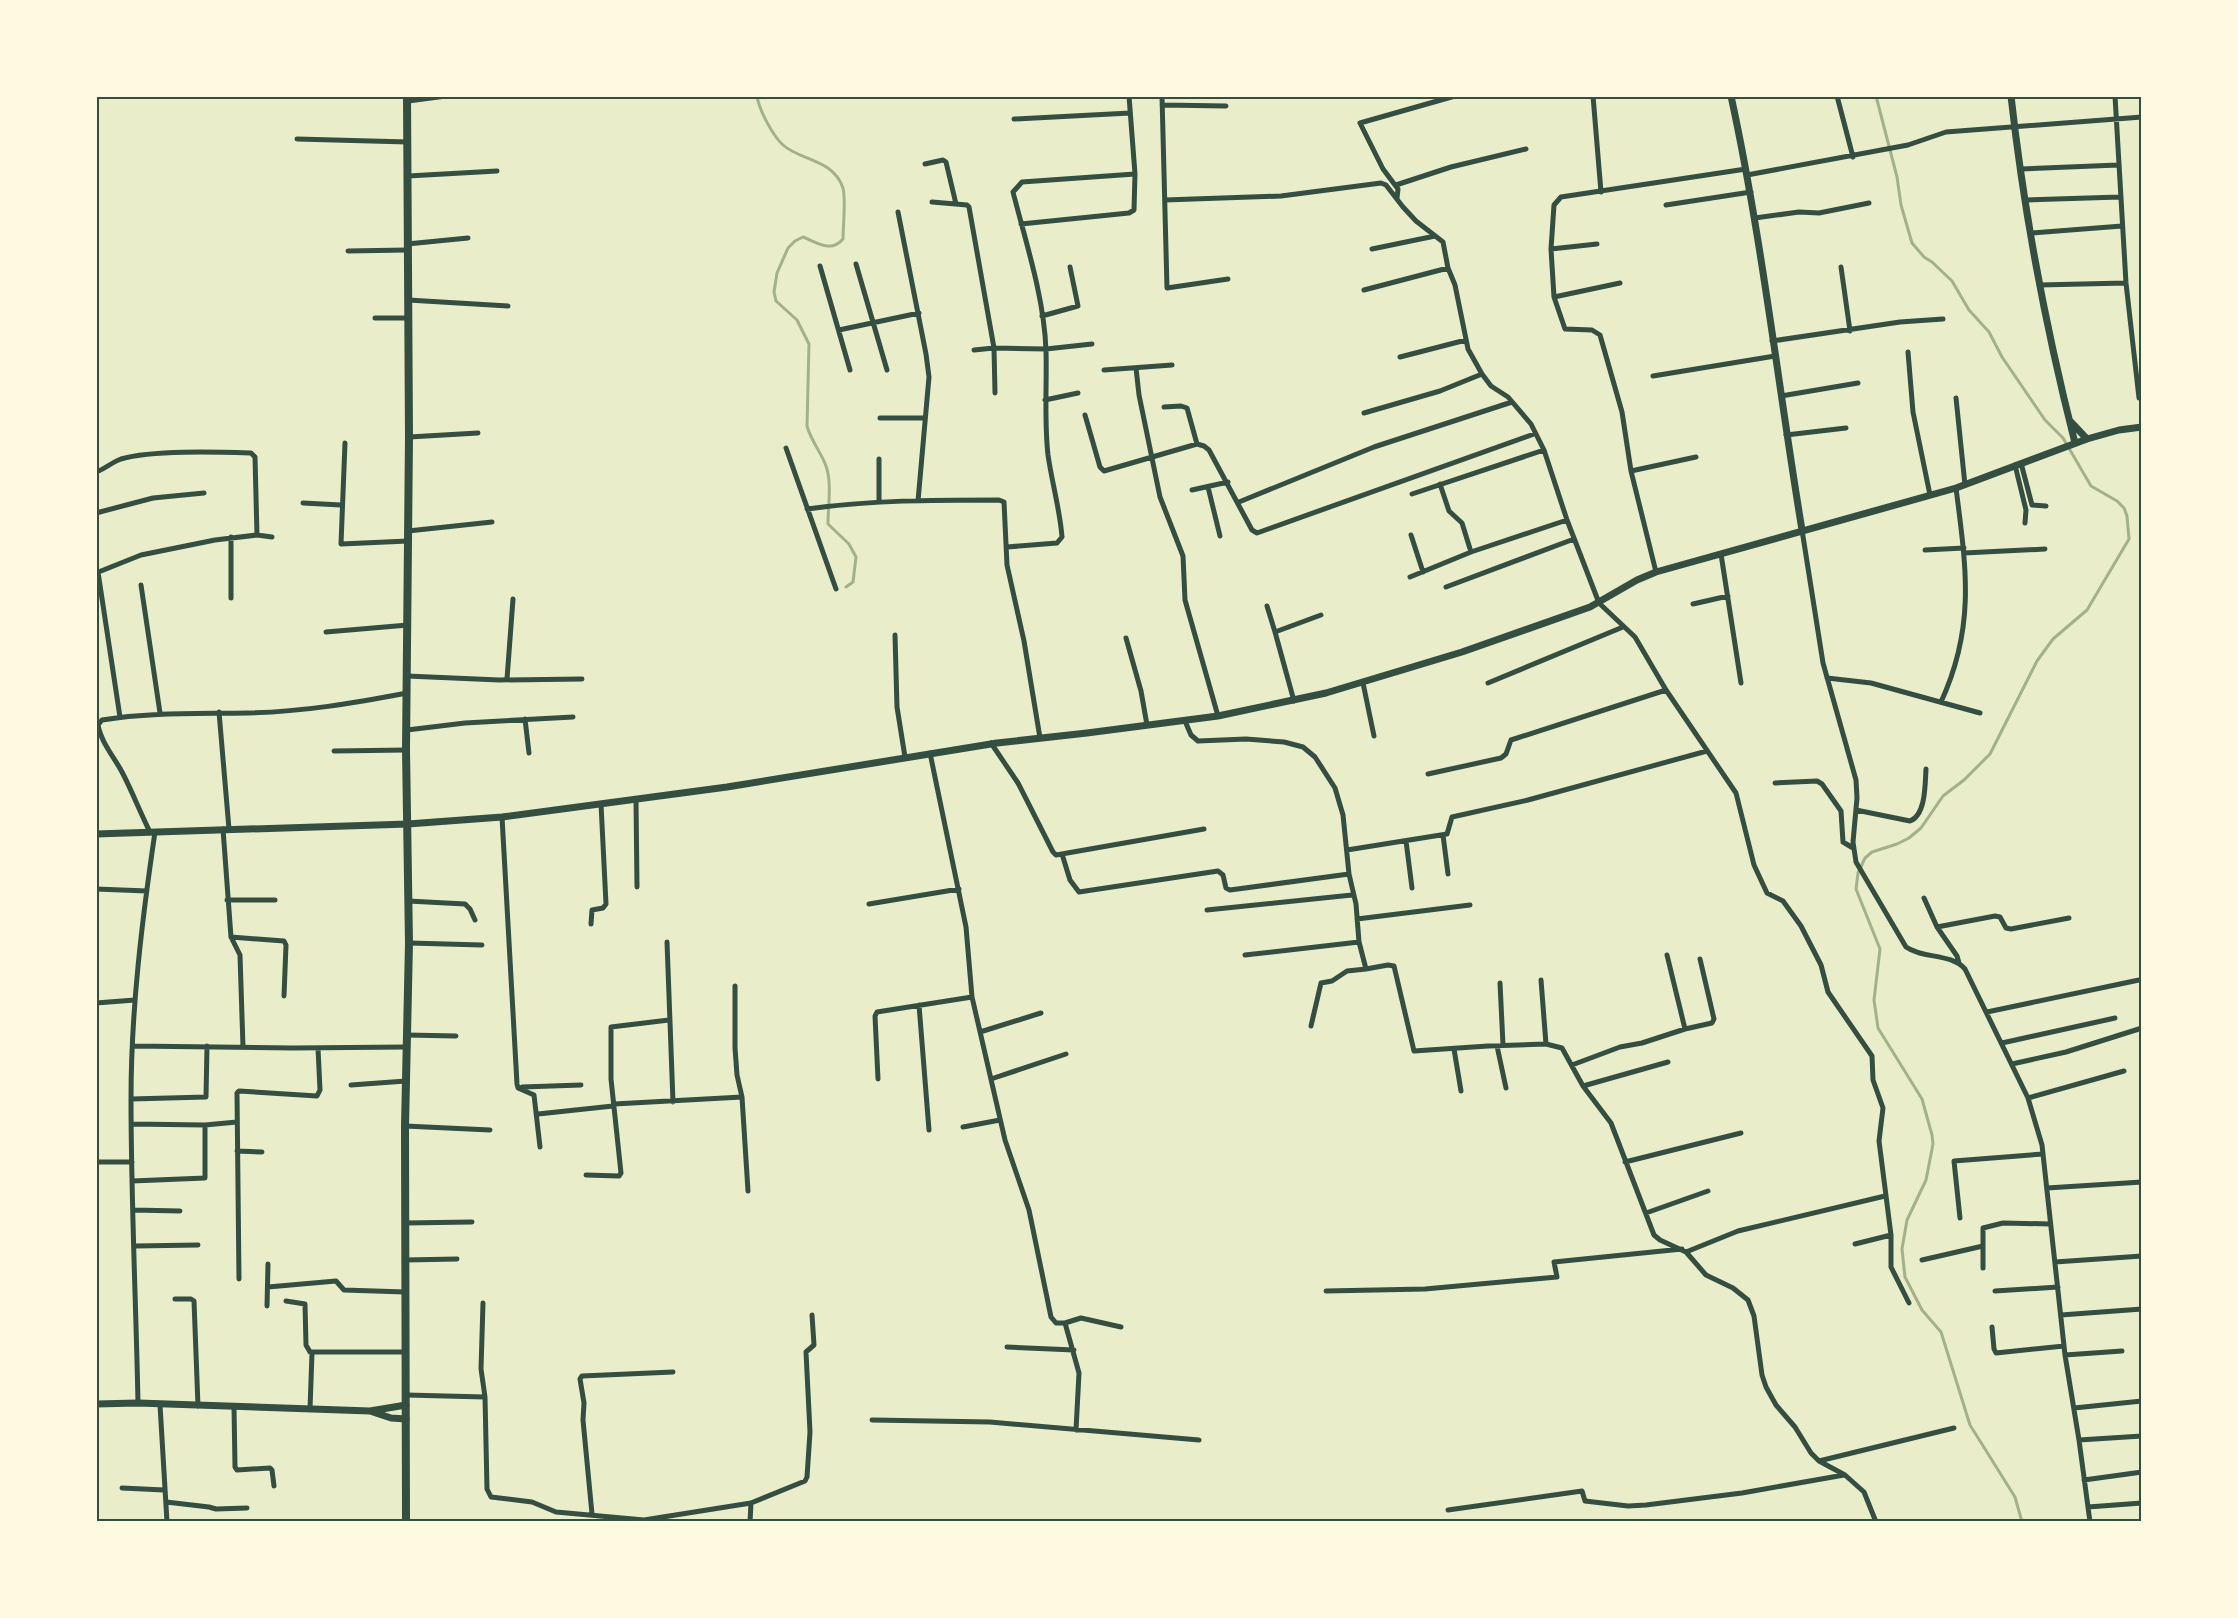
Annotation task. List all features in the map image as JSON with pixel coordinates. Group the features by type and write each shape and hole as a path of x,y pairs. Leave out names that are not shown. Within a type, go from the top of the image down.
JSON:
{"main road":[{"path":"406,1522 405,1126 409,943 406,750 409,437 407,98"}],"street":[{"path":"407,98 446,96"},
{"path":"1021,224 1132,212 1136,204 1129,96"},
{"path":"1162,96 1167,288 1228,279"},
{"path":"1397,198 1399,190 1383,169 1360,123 1455,96"},
{"path":"1593,96 1601,192"},
{"path":"1731,96 1751,192 1780,396 1823,663 1856,780 1853,848 1861,872 1906,947 1915,952 1959,963"},
{"path":"1837,96 1853,157"},
{"path":"2011,96 2039,285 2073,444"},
{"path":"2115,96 2126,283 2139,398"},
{"path":"1162,105 1226,106"},
{"path":"1014,119 1130,113"},
{"path":"1656,573 1631,471 1623,412 1600,335 1592,330 1565,329 1554,297 1551,249 1556,201 1561,197 1853,157 1898,147 1946,132 2117,117 2142,117"},
{"path":"297,140 408,142"},
{"path":"1396,185 1451,167 1526,149"},
{"path":"925,164 943,160 946,162 956,204"},
{"path":"2021,168 2118,165"},
{"path":"408,176 497,171"},
{"path":"1006,547 1057,543 1062,539 1048,454 1045,400 1046,349 1042,316 1013,192 1022,182 1135,174"},
{"path":"1165,200 1281,196 1381,183 1386,185 1402,207 1443,242 1472,357 1491,386 1512,402 1528,419 1544,450 1567,520 1599,603 1635,638 1666,690 1736,793 1754,865 1767,893 1783,901 1801,926 1821,965 1827,992 1872,1056 1873,1080 1883,1108 1879,1136 1891,1235 1891,1267 1909,1303"},
{"path":"1666,205 1751,192"},
{"path":"2026,200 2120,197"},
{"path":"932,202 969,207 994,348 995,393"},
{"path":"1755,218 1799,212 1820,213 1869,203"},
{"path":"898,212 919,313 928,377 918,501"},
{"path":"2031,233 2122,226"},
{"path":"1372,249 1435,236"},
{"path":"348,251 407,247 468,238"},
{"path":"1551,249 1597,244"},
{"path":"856,264 887,370"},
{"path":"820,266 850,370"},
{"path":"1042,316 1078,306 1070,267"},
{"path":"1841,267 1850,331"},
{"path":"1364,290 1448,268"},
{"path":"2039,285 2126,283"},
{"path":"1554,297 1620,284"},
{"path":"408,300 508,306"},
{"path":"839,330 919,313"},
{"path":"375,318 408,318"},
{"path":"1773,341 1900,322 1943,319"},
{"path":"1400,357 1466,340"},
{"path":"974,350 1046,349 1092,344"},
{"path":"1908,352 1913,412 1930,495"},
{"path":"1653,376 1775,356"},
{"path":"1104,370 1172,365"},
{"path":"1136,368 1139,395 1160,496 1183,555 1185,600 1218,716"},
{"path":"1364,413 1440,391 1482,374"},
{"path":"1780,396 1858,383"},
{"path":"1045,400 1078,393"},
{"path":"1956,398 1965,485"},
{"path":"1239,502 1374,447 1512,402"},
{"path":"1164,407 1187,408 1197,444"},
{"path":"1085,414 1102,471 1197,444 1207,448 1228,482 1254,533 1534,434"},
{"path":"880,418 925,418"},
{"path":"2069,419 2087,439"},
{"path":"96,834 408,824 502,817 727,787 994,743 1218,716 1294,701 1532,629 1599,603 1637,580 1656,573 1956,488 2087,439 2119,430 2142,427"},
{"path":"1786,435 1846,428"},
{"path":"409,437 478,433"},
{"path":"345,443 341,543 343,545 408,541"},
{"path":"786,448 836,589"},
{"path":"1412,494 1544,450"},
{"path":"96,472 115,461 134,457 169,454 251,453 255,457 257,535"},
{"path":"1631,471 1696,457"},
{"path":"879,459 879,502"},
{"path":"2018,464 2032,505 2046,506"},
{"path":"2018,464 2026,510 2025,523"},
{"path":"1192,490 1228,482"},
{"path":"1440,484 1449,511 1462,523 1471,552"},
{"path":"1208,487 1220,536"},
{"path":"1941,702 1958,659 1965,628 1967,599 1964,551 1956,488"},
{"path":"96,513 153,498 204,493"},
{"path":"807,508 879,502 1001,500 1005,504 1007,565 1024,641 1040,738"},
{"path":"303,503 341,505"},
{"path":"1410,577 1471,552 1567,520"},
{"path":"408,531 492,522"},
{"path":"120,717 97,573 141,555 231,537 257,535 273,537"},
{"path":"1411,535 1423,572"},
{"path":"231,537 231,598"},
{"path":"1446,587 1574,539"},
{"path":"1924,550 2045,549"},
{"path":"1721,554 1741,683"},
{"path":"141,585 160,713"},
{"path":"1693,604 1728,596"},
{"path":"507,680 513,599"},
{"path":"1267,606 1294,701"},
{"path":"1275,632 1321,615"},
{"path":"326,632 408,625"},
{"path":"1488,683 1623,627"},
{"path":"896,634 897,707 905,757"},
{"path":"1126,638 1141,691 1147,724"},
{"path":"407,676 507,680 582,679"},
{"path":"1827,678 1871,683 1980,713"},
{"path":"1363,682 1374,736"},
{"path":"1428,774 1501,758 1506,754 1511,740 1666,690"},
{"path":"138,1403 131,1099 135,1000 152,832 111,750 103,741 99,731 99,721 160,713 249,713 330,707 407,693"},
{"path":"219,712 226,829 227,900 231,937 240,956 243,1047"},
{"path":"407,730 465,723 573,717"},
{"path":"525,719 530,753"},
{"path":"1185,720 1191,735 1197,741 1246,739 1284,742 1304,747 1316,757 1335,788 1343,815 1359,942 1366,969"},
{"path":"994,743 1056,855 1204,829"},
{"path":"334,751 406,750"},
{"path":"1347,850 1443,835 1449,833 1452,817 1528,800 1707,751"},
{"path":"930,753 966,927 972,997 1000,1120 1029,1210 1051,1317 1056,1323 1081,1318 1120,1327"},
{"path":"1856,810 1914,820 1923,796 1926,769"},
{"path":"1775,783 1817,781 1822,784 1841,812 1843,842 1853,848"},
{"path":"636,800 637,887"},
{"path":"591,924 592,910 603,908 606,904 602,804"},
{"path":"502,817 517,1088"},
{"path":"1443,835 1448,874"},
{"path":"1406,841 1412,888"},
{"path":"1062,854 1070,880 1079,892 1218,871 1223,875 1226,888 1230,890 1349,874"},
{"path":"96,889 147,891"},
{"path":"869,904 959,889"},
{"path":"1207,910 1352,894"},
{"path":"1924,898 1937,927 1965,969 1987,1012 2028,1098 2038,1129 2043,1154 2065,1355 2090,1522"},
{"path":"227,900 275,900"},
{"path":"408,901 465,904 471,909 475,921"},
{"path":"1357,919 1470,905"},
{"path":"1937,927 1995,916 2000,917 2006,928 2011,929 2069,918"},
{"path":"231,937 284,941 286,945 284,996"},
{"path":"667,942 673,1102"},
{"path":"1245,956 1359,942"},
{"path":"409,943 482,945"},
{"path":"1667,955 1685,1029"},
{"path":"1572,1065 1620,1047 1642,1043 1714,1021 1700,959"},
{"path":"1311,1026 1322,983 1332,981 1347,971 1388,964 1394,966 1414,1051 1546,1044 1562,1048 1583,1086 1609,1118 1654,1235 1684,1250 1706,1275 1741,1293 1751,1305 1766,1387 1776,1405 1795,1427 1818,1461 1845,1475 1864,1492 1876,1522"},
{"path":"1541,980 1546,1044"},
{"path":"1987,1012 2139,980"},
{"path":"1500,983 1500,1046 1506,1088"},
{"path":"735,986 735,1048 737,1075 742,1097 748,1191"},
{"path":"878,1079 875,1016 879,1011 972,997"},
{"path":"96,1003 135,1000"},
{"path":"919,1005 929,1130"},
{"path":"980,1032 1041,1013"},
{"path":"2002,1043 2115,1018"},
{"path":"586,1175 619,1176 621,1173 611,1079 611,1028 616,1025 669,1020"},
{"path":"2012,1064 2066,1052 2142,1028"},
{"path":"406,1035 456,1036"},
{"path":"133,1046 406,1047"},
{"path":"131,1099 206,1097 207,1046"},
{"path":"239,1279 236,1095 239,1091 319,1095 318,1048"},
{"path":"1454,1049 1461,1091"},
{"path":"991,1079 1066,1054"},
{"path":"1583,1086 1668,1062"},
{"path":"2028,1098 2124,1071"},
{"path":"351,1085 406,1082"},
{"path":"517,1088 581,1085"},
{"path":"517,1088 534,1095 540,1147"},
{"path":"538,1114 614,1105 742,1097"},
{"path":"963,1127 1000,1120"},
{"path":"132,1124 205,1125 237,1122"},
{"path":"132,1181 204,1178 206,1175 205,1125"},
{"path":"405,1126 490,1130"},
{"path":"1625,1162 1741,1133"},
{"path":"237,1151 262,1152"},
{"path":"1960,1218 1954,1161 2043,1154"},
{"path":"96,1162 132,1162"},
{"path":"2047,1188 2142,1182"},
{"path":"1646,1214 1708,1191"},
{"path":"1326,1291 1425,1289 1557,1277 1554,1262 1684,1250 1737,1232 1885,1196"},
{"path":"133,1210 180,1211"},
{"path":"405,1223 472,1222"},
{"path":"1983,1268 1982,1230 1987,1226 2003,1223 2050,1224"},
{"path":"1855,1244 1891,1235"},
{"path":"135,1246 198,1245"},
{"path":"1922,1260 1983,1246"},
{"path":"2055,1262 2142,1256"},
{"path":"405,1260 457,1258"},
{"path":"267,1306 268,1264"},
{"path":"268,1287 336,1281 344,1290 405,1292"},
{"path":"1995,1291 2058,1287"},
{"path":"175,1299 194,1301 198,1406"},
{"path":"286,1301 305,1304 306,1345 312,1353 310,1410"},
{"path":"483,1303 481,1369 485,1397 487,1489 492,1497 532,1502 556,1512 592,1514 626,1520 644,1520 751,1503 800,1484 807,1477 810,1432 806,1352 814,1345 812,1315"},
{"path":"2061,1315 2142,1309"},
{"path":"1065,1323 1079,1373 1076,1430"},
{"path":"1992,1327 1996,1353 2064,1346"},
{"path":"1007,1347 1074,1350"},
{"path":"2065,1355 2122,1351"},
{"path":"312,1353 405,1352"},
{"path":"592,1514 583,1420 584,1403 580,1379 582,1376 673,1372"},
{"path":"406,1395 485,1397"},
{"path":"2074,1408 2142,1401"},
{"path":"96,1404 138,1403 370,1411 406,1405"},
{"path":"160,1405 167,1522"},
{"path":"234,1407 235,1467 237,1470 270,1468 274,1486"},
{"path":"370,1411 391,1418 406,1419"},
{"path":"872,1420 990,1422 1199,1440"},
{"path":"1818,1461 1954,1428"},
{"path":"2079,1440 2142,1436"},
{"path":"2084,1480 2142,1472"},
{"path":"1448,1510 1582,1491 1585,1501 1628,1506 1646,1505 1742,1493 1845,1475"},
{"path":"122,1488 164,1490"},
{"path":"166,1502 216,1509 247,1508"},
{"path":"750,1522 751,1503"},
{"path":"2088,1507 2142,1503"}],"waterway":[{"path":"757,96 763,115 779,141 790,150 832,171 838,178 844,193 843,239 829,246 803,237 795,241 788,248 777,273 774,292 776,301 797,320 809,344 807,426 828,473 828,524 849,544 856,557 853,582 846,587"},
{"path":"1876,96 1912,243 1924,257 1952,281 1969,310 1989,332 2002,357 2045,420 2063,438 2091,486 2117,501 2124,508 2127,516 2129,539 2087,610 2053,639 2037,661 1990,754 1964,780 1943,796 1921,828 1909,838 1872,852 1865,858 1858,873 1856,889 1880,949 1874,1000 1878,1028 1922,1099 1932,1135 1933,1144 1926,1180 1907,1220 1902,1249 1905,1277 1922,1310 1941,1332 1970,1425 2015,1497 2022,1522"}]}
